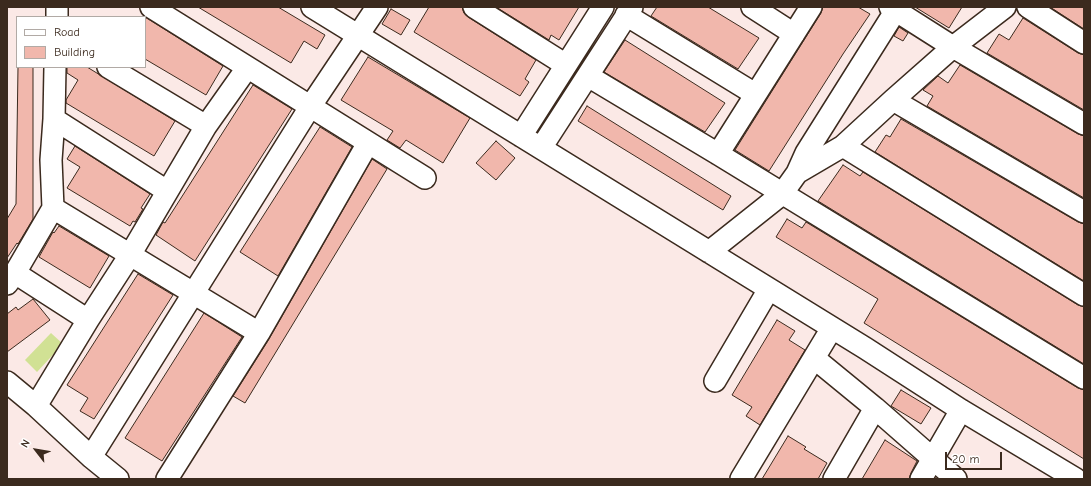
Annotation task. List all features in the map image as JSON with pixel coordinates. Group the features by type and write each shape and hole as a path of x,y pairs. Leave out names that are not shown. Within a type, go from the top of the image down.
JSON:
{"street":[{"path":"151,7 425,178"},
{"path":"312,7 832,328 961,410 1076,479"},
{"path":"91,457 310,107 377,7"},
{"path":"474,7 566,66"},
{"path":"521,136 603,7"},
{"path":"752,7 794,34"},
{"path":"718,154 811,7"},
{"path":"797,173 843,146 953,47 1005,7"},
{"path":"1028,7 1084,43"},
{"path":"709,252 782,194 797,173 806,153 893,9 953,47 1084,124"},
{"path":"541,148 629,11 755,94"},
{"path":"55,68 54,119 51,160 53,208 11,279 88,320"},
{"path":"110,68 206,126"},
{"path":"36,406 88,320 130,255 206,126 247,68"},
{"path":"588,76 1084,378"},
{"path":"893,100 1084,212"},
{"path":"54,119 167,191"},
{"path":"167,479 259,333 368,143"},
{"path":"843,146 1084,295"},
{"path":"53,208 259,333"},
{"path":"715,381 769,289"},
{"path":"741,479 832,328"},
{"path":"814,358 875,408 956,479"},
{"path":"7,382 36,406 91,457 118,479"},
{"path":"834,479 875,408"},
{"path":"921,479 934,459 961,410"}],"green space":[{"path":"51,333 63,344 37,372 25,360"}],"building":[{"path":"198,7 278,7 325,35 317,49 304,41 291,63"},
{"path":"429,7 462,7 464,13 468,17 536,60 525,79 529,82 520,96 414,32"},
{"path":"496,7 579,7 559,40 551,35 549,40"},
{"path":"657,7 708,7 759,38 738,69 651,16"},
{"path":"823,7 858,7 870,14 769,171 735,150 821,13"},
{"path":"915,7 962,7 949,28"},
{"path":"1050,7 1084,7 1084,29"},
{"path":"391,9 410,20 401,35 382,24"},
{"path":"146,18 223,66 206,95 146,60"},
{"path":"1023,18 1078,53 1084,55 1084,110 987,53 999,34 1009,40"},
{"path":"899,27 908,33 903,41 894,36"},
{"path":"625,40 725,103 705,132 604,72"},
{"path":"368,57 470,118 443,163 406,140 400,148 387,140 393,131 341,100"},
{"path":"960,65 1078,134 1084,136 1084,198 927,106 933,96 923,90 938,76 948,83"},
{"path":"18,68 33,68 33,219 18,244 17,243 7,258 7,219 16,204"},
{"path":"67,68 89,68 175,121 154,156 66,103 66,100 78,80 67,73"},
{"path":"253,85 292,109 195,261 156,235"},
{"path":"587,106 731,196 723,210 578,121"},
{"path":"901,119 1078,222 1084,224 1084,281 875,152 886,135 890,137"},
{"path":"320,127 352,147 278,276 240,252"},
{"path":"496,141 515,158 496,180 476,163"},
{"path":"75,146 150,194 141,208 143,209 135,222 133,221 130,226 67,188 80,167 67,159"},
{"path":"372,159 387,169 245,403 233,396 269,339"},
{"path":"843,165 860,176 863,172 1078,305 1084,307 1084,364 818,201"},
{"path":"787,219 802,228 806,222 1078,388 1084,390 1084,459 864,323 878,299 776,237"},
{"path":"59,226 109,256 90,288 39,257 53,232 54,233"},
{"path":"138,274 173,295 94,419 80,411 88,398 67,385"},
{"path":"33,299 50,320 7,352 7,314 16,307 18,310"},
{"path":"204,313 242,337 162,461 125,438"},
{"path":"777,320 795,331 789,340 805,350 760,425 746,416 752,407 732,395"},
{"path":"901,390 931,408 921,424 891,406"},
{"path":"788,436 806,447 804,449 827,463 818,479 762,479"},
{"path":"885,440 917,461 909,479 862,479"}]}
